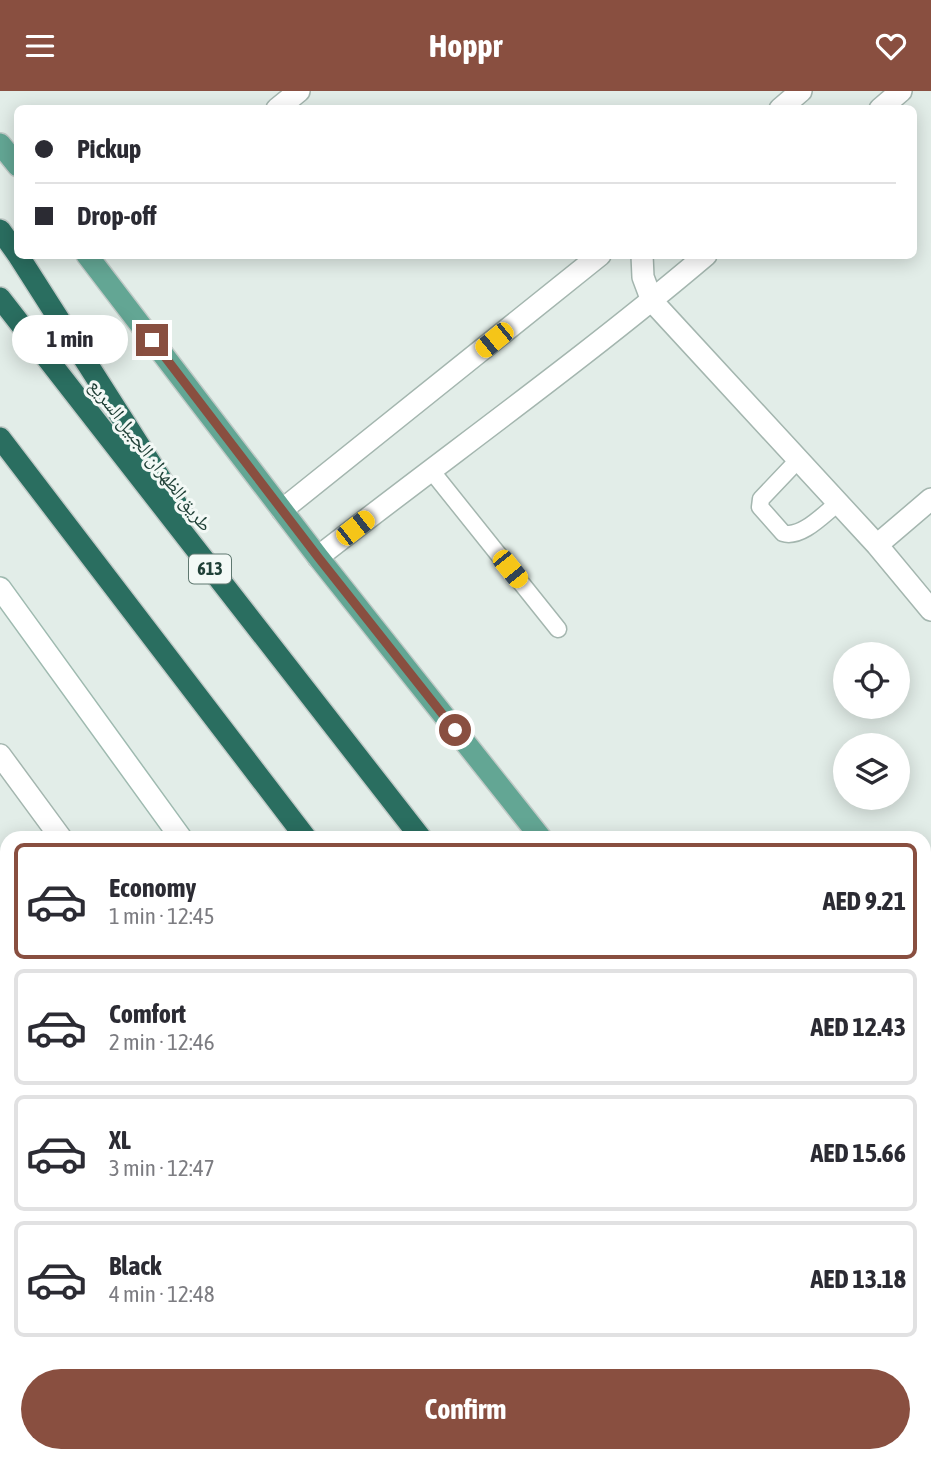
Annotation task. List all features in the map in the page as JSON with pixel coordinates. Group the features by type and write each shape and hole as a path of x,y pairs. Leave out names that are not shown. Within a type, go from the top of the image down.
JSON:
{"highway":[{"path":"0,230 14,249"},
{"path":"21,259 249,620"},
{"name":"طريق الظهران الجبيل السريع","path":"0,298 415,831"},
{"path":"0,438 301,831"}],"main road":[{"path":"0,144 14,161"},
{"path":"90,259 318,557 535,831"}],"street":[{"path":"282,105 299,91"},
{"path":"785,105 801,91"},
{"path":"885,105 901,91"},
{"path":"282,510 595,259"},
{"path":"642,259 643,277 652,301 877,545 931,610"},
{"path":"318,557 429,469 652,301 701,259"},
{"path":"877,545 931,499"},
{"path":"0,587 176,831"},
{"path":"0,755 56,831"}],"lane":[{"path":"798,460 761,499 761,507 783,533 797,533 838,503"},
{"path":"429,469 558,629"}],"route":[{"path":"152,340 455,730"}]}
